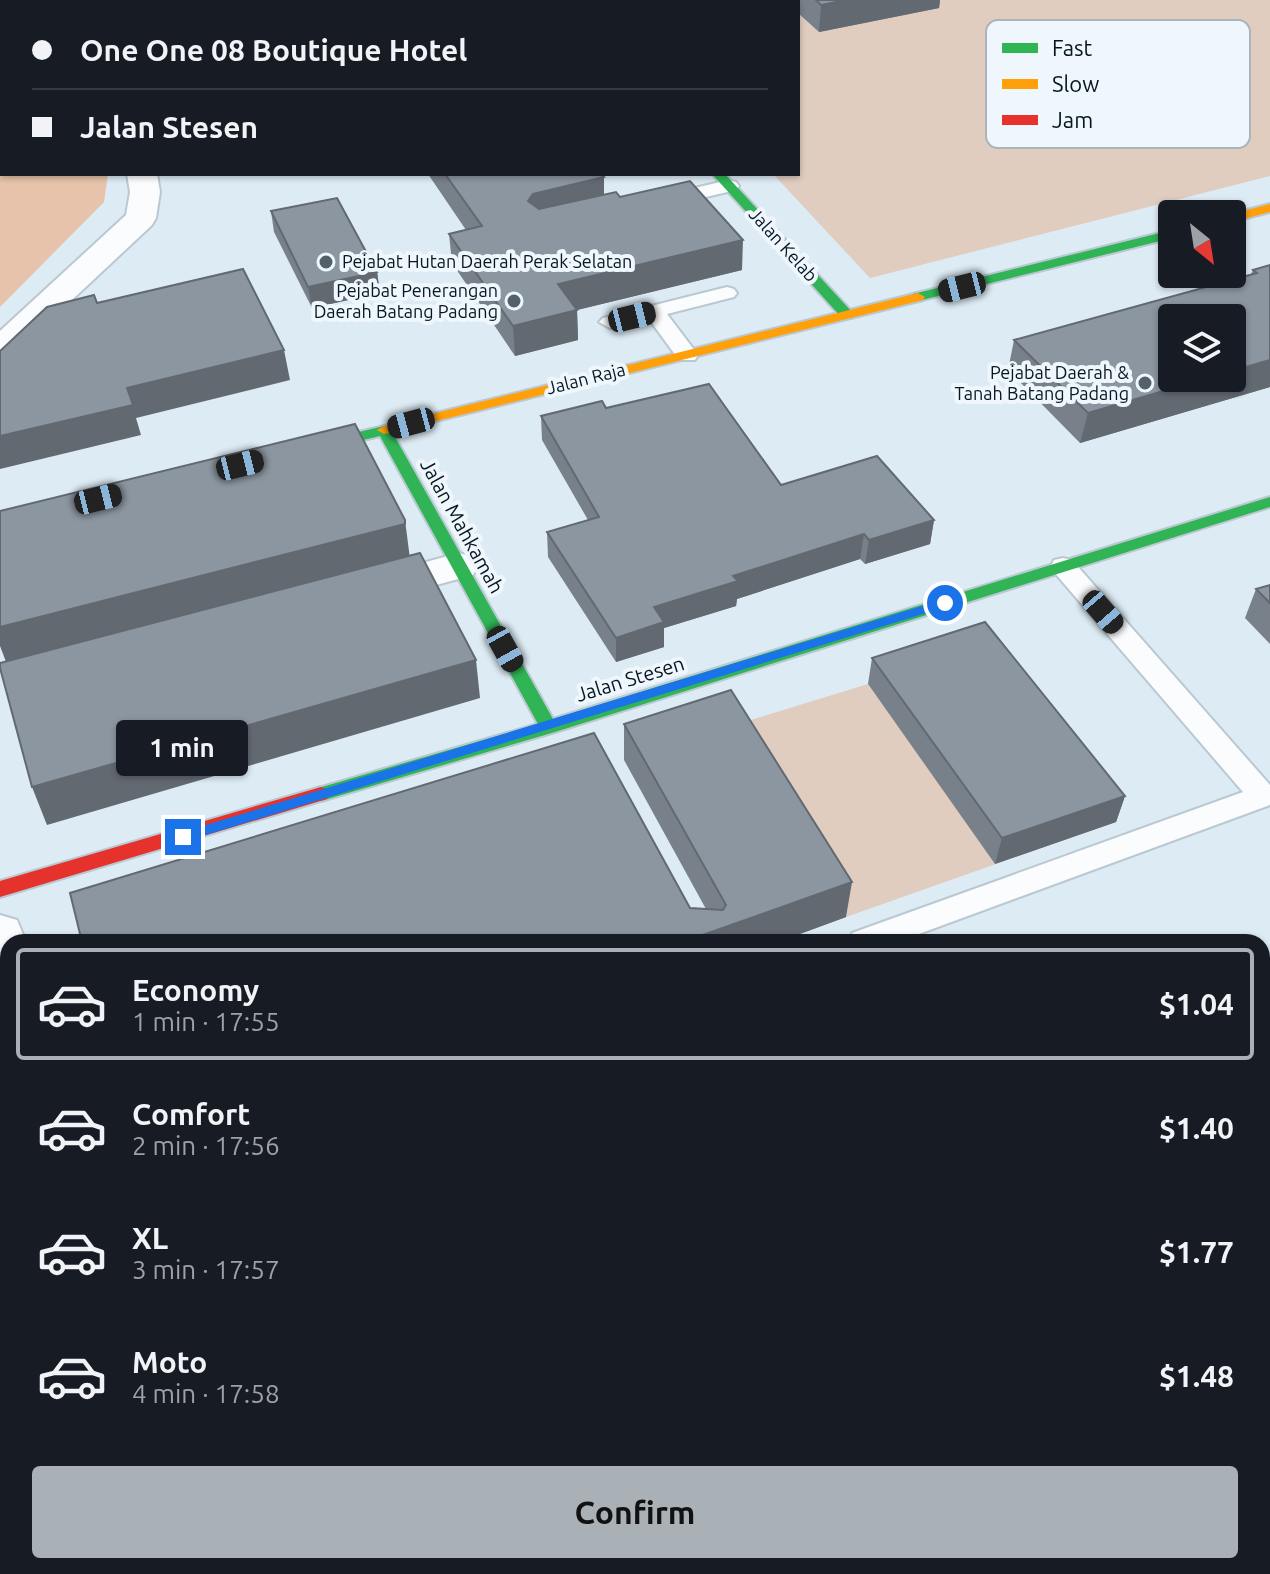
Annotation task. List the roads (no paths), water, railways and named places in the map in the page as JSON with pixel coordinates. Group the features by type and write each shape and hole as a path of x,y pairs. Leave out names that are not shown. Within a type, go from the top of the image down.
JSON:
{"main road":[{"name":"Jalan Kelab","path":"723,180 847,315"},
{"path":"1246,214 1270,208"},
{"name":"Jalan Raja","path":"281,455 1158,237"},
{"name":"Jalan Mahkamah","path":"384,430 549,727"},
{"name":"Jalan Stesen","path":"0,889 583,717 1270,502"}],"street":[{"path":"0,349 141,218 145,192 142,176"},
{"path":"337,599 459,566"}],"lane":[{"path":"651,204 723,180"},
{"path":"610,322 727,293"},
{"path":"654,311 687,355"},
{"path":"885,934 1263,796 1063,566"},
{"path":"583,717 597,743"}],"place":[{"name":"Pejabat Hutan Daerah Perak Selatan","path":"326,262"},
{"name":"Pejabat Penerangan Daerah Batang Padang","path":"514,301"},
{"name":"Pejabat Daerah & Tanah Batang Padang","path":"1145,383"}]}
